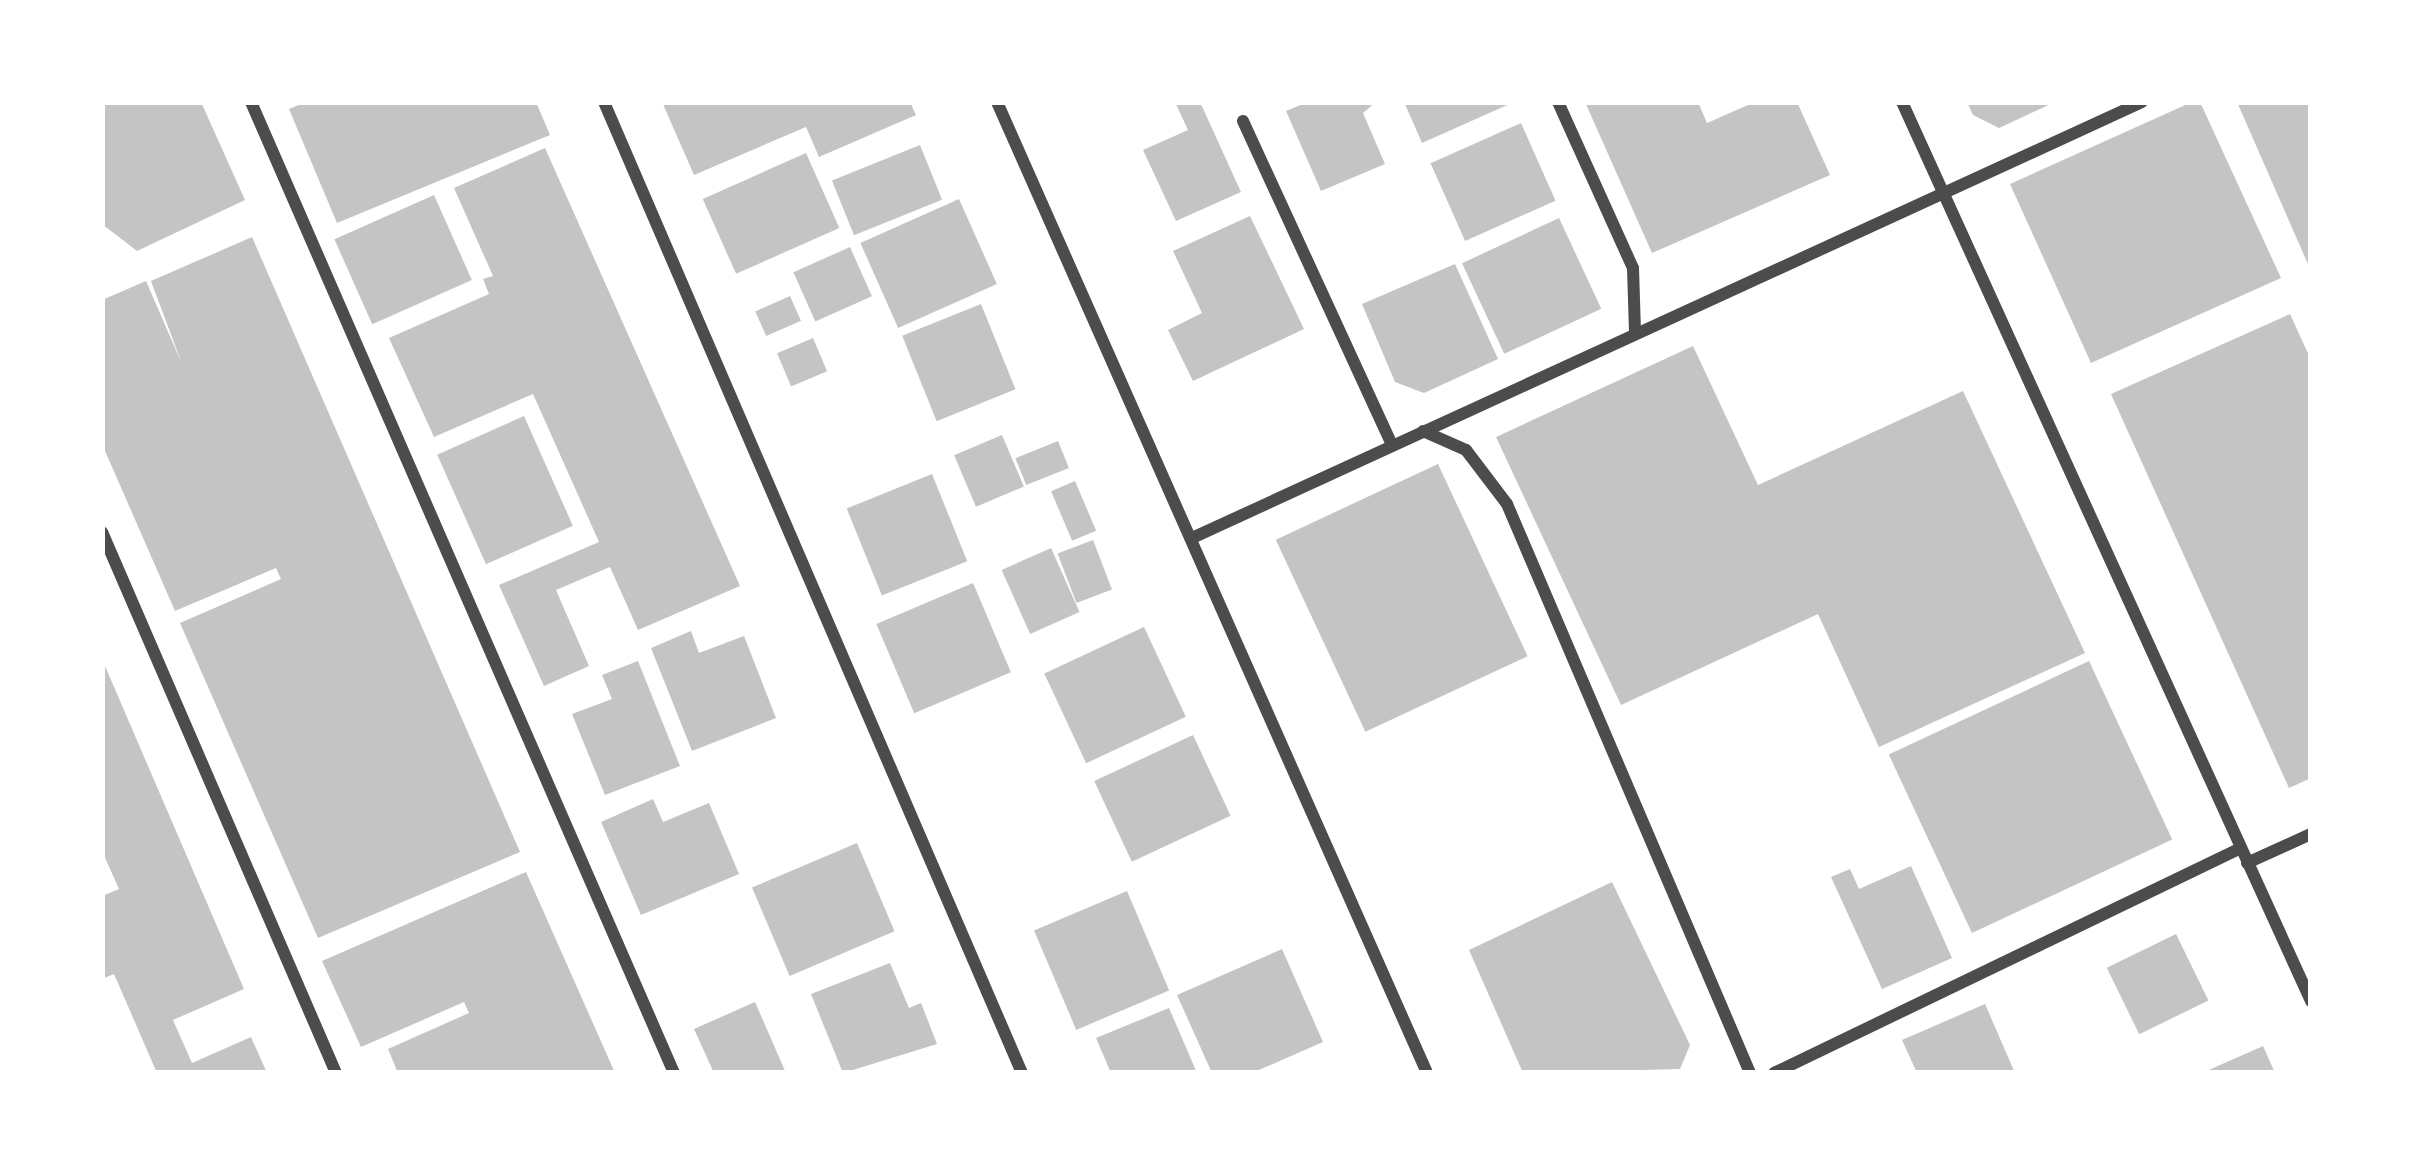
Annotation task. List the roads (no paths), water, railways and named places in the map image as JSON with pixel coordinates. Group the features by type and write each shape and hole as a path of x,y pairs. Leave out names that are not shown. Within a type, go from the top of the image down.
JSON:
{"street":[{"path":"251,102 674,1073"},
{"path":"604,102 1022,1073"},
{"path":"997,102 1427,1073"},
{"path":"1558,102 1633,268 1635,333"},
{"path":"1902,102 2311,1001"},
{"path":"1192,538 2142,102"},
{"path":"1243,121 1392,445"},
{"path":"1424,431 1466,450 1507,504 1750,1073"},
{"path":"102,532 336,1073"},
{"path":"2247,863 2311,834"},
{"path":"1774,1073 2241,848"}]}
